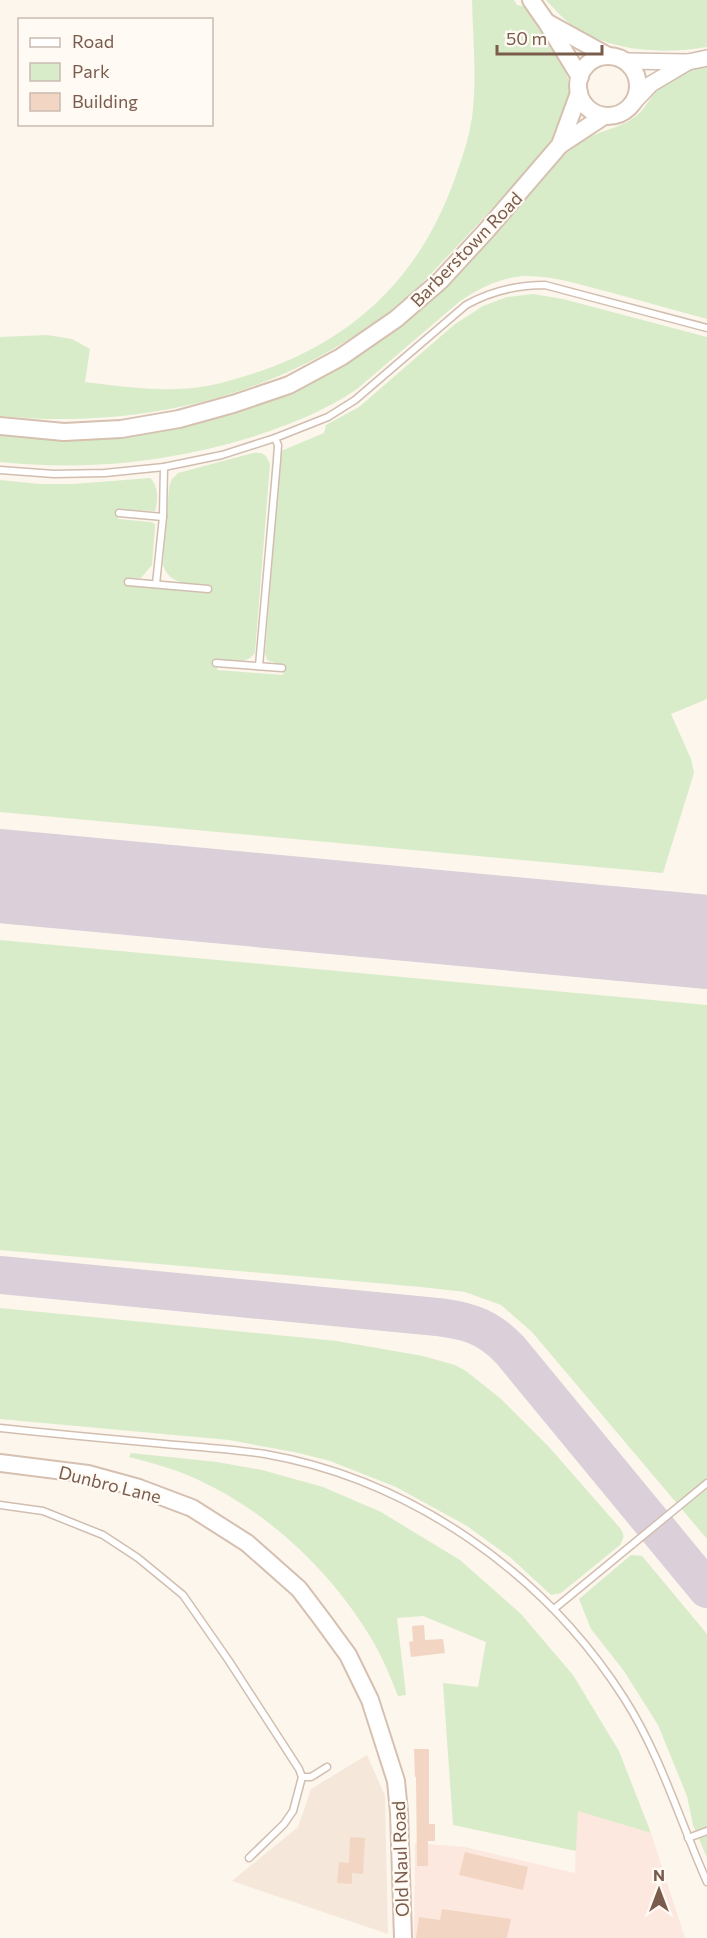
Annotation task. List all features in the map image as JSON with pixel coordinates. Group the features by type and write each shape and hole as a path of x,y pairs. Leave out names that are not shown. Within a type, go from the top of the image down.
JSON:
{"main road":[{"path":"531,0 547,22 580,85 587,106 604,116"},
{"path":"547,22 608,56"},
{"path":"560,145 604,116 624,112 637,97 639,87 633,68 617,57 608,56 591,62 584,69 580,85"},
{"name":"Barberstown Road","path":"0,426 64,432 121,429 180,419 289,385 350,351 396,319 440,280 532,179 560,145 580,85"},
{"name":"Dunbro Lane","path":"0,1463 88,1474 140,1488 192,1508 248,1543 298,1589 348,1655 370,1700 396,1781"},
{"name":"Old Naul Road","path":"396,1781 403,1938"}],"street":[{"path":"626,62 688,62 707,58"},
{"path":"632,105 651,84 688,62"}],"lane":[{"path":"0,470 54,474 105,473 164,466 222,455 275,438 328,417 355,400 466,305 482,296 505,288 545,285 707,328"},
{"path":"259,666 278,446 275,438"},
{"path":"156,584 163,517 164,466"},
{"path":"119,513 163,517"},
{"path":"128,582 208,589"},
{"path":"216,663 282,669"},
{"path":"0,1428 230,1450 320,1467 371,1486 426,1512 472,1540 510,1569 554,1609 591,1651 625,1699 655,1757 707,1882"},
{"path":"554,1609 707,1483"},
{"path":"0,1505 44,1511 103,1535 138,1558 183,1595 229,1661 302,1777 293,1811 284,1824 249,1858"},
{"path":"302,1777 311,1777 327,1767"},
{"path":"688,1838 707,1831"}],"shaded area":[{"path":"367,1755 385,1796 388,1934 232,1881 298,1827 311,1789"},
{"path":"577,1810 651,1833 685,1938 414,1938 415,1843 465,1847 575,1873"}],"green space":[{"path":"472,0 514,0 517,5 527,7 550,41 566,71 569,87 568,103 563,122 551,142 412,293 367,327 320,356 271,379 219,397 166,410 111,417 56,419 0,416 0,337 47,335 72,339 90,349 85,382 176,389 213,385 255,373 291,359 324,342 354,322 404,273 442,211 456,175 471,125 474,89"},
{"path":"546,0 707,0 707,47 659,51 610,43 575,28"},
{"path":"707,65 707,319 566,281 534,276 514,277 489,285 459,302 346,397 309,415 258,435 195,452 130,462 98,465 33,465 0,462 0,435 95,439 140,435 185,427 229,415 272,400 314,381 391,334 440,294 566,153 588,138 635,117 664,84 684,73"},
{"path":"533,294 563,299 707,337 707,699 671,714 691,759 694,773 663,873 0,812 0,480 40,484 73,484 150,478 157,493 155,511 119,510 118,519 155,524 152,565 141,578 128,578 128,585 208,593 208,586 175,580 166,572 163,565 169,487 172,479 178,473 253,453 264,454 270,464 255,653 243,661 218,660 217,670 283,675 284,666 267,660 265,653 281,451 324,433 326,425 359,407 455,324 483,306 507,297"},
{"path":"0,940 707,1005 707,1539 532,1332 501,1305 465,1292 421,1287 0,1250"},
{"path":"0,1308 337,1341 423,1356 455,1365 501,1399 549,1447 620,1528 623,1535 622,1540 620,1545 561,1593 551,1595 511,1558 467,1526 396,1487 330,1461 229,1440 0,1419"},
{"path":"131,1453 217,1462 262,1470 323,1487 381,1512 460,1560 521,1614 573,1675 619,1751 651,1833 578,1811 576,1851 453,1825 443,1683 478,1687 486,1642 423,1616 397,1618 406,1695 398,1696 379,1652 354,1611 312,1561 288,1539 262,1518 207,1484 177,1471 129,1457"},
{"path":"631,1555 642,1556 707,1634 707,1858 693,1825 687,1796 658,1725 624,1671 591,1629 579,1599"}],"building":[{"path":"424,1625 425,1640 443,1639 445,1653 411,1657 409,1642 413,1641 412,1626"},
{"path":"414,1749 429,1749 429,1824 435,1824 435,1841 428,1841 428,1866 417,1866"},
{"path":"350,1837 365,1838 363,1874 352,1873 352,1884 337,1883 339,1862 349,1863"},
{"path":"465,1852 528,1867 523,1890 459,1875"},
{"path":"442,1909 511,1919 507,1938 416,1938 419,1917 440,1920"}],"taxiway":[{"path":"0,1275 440,1317 473,1324 492,1334 510,1350 707,1589"}],"runway":[{"path":"0,876 707,942"}]}
